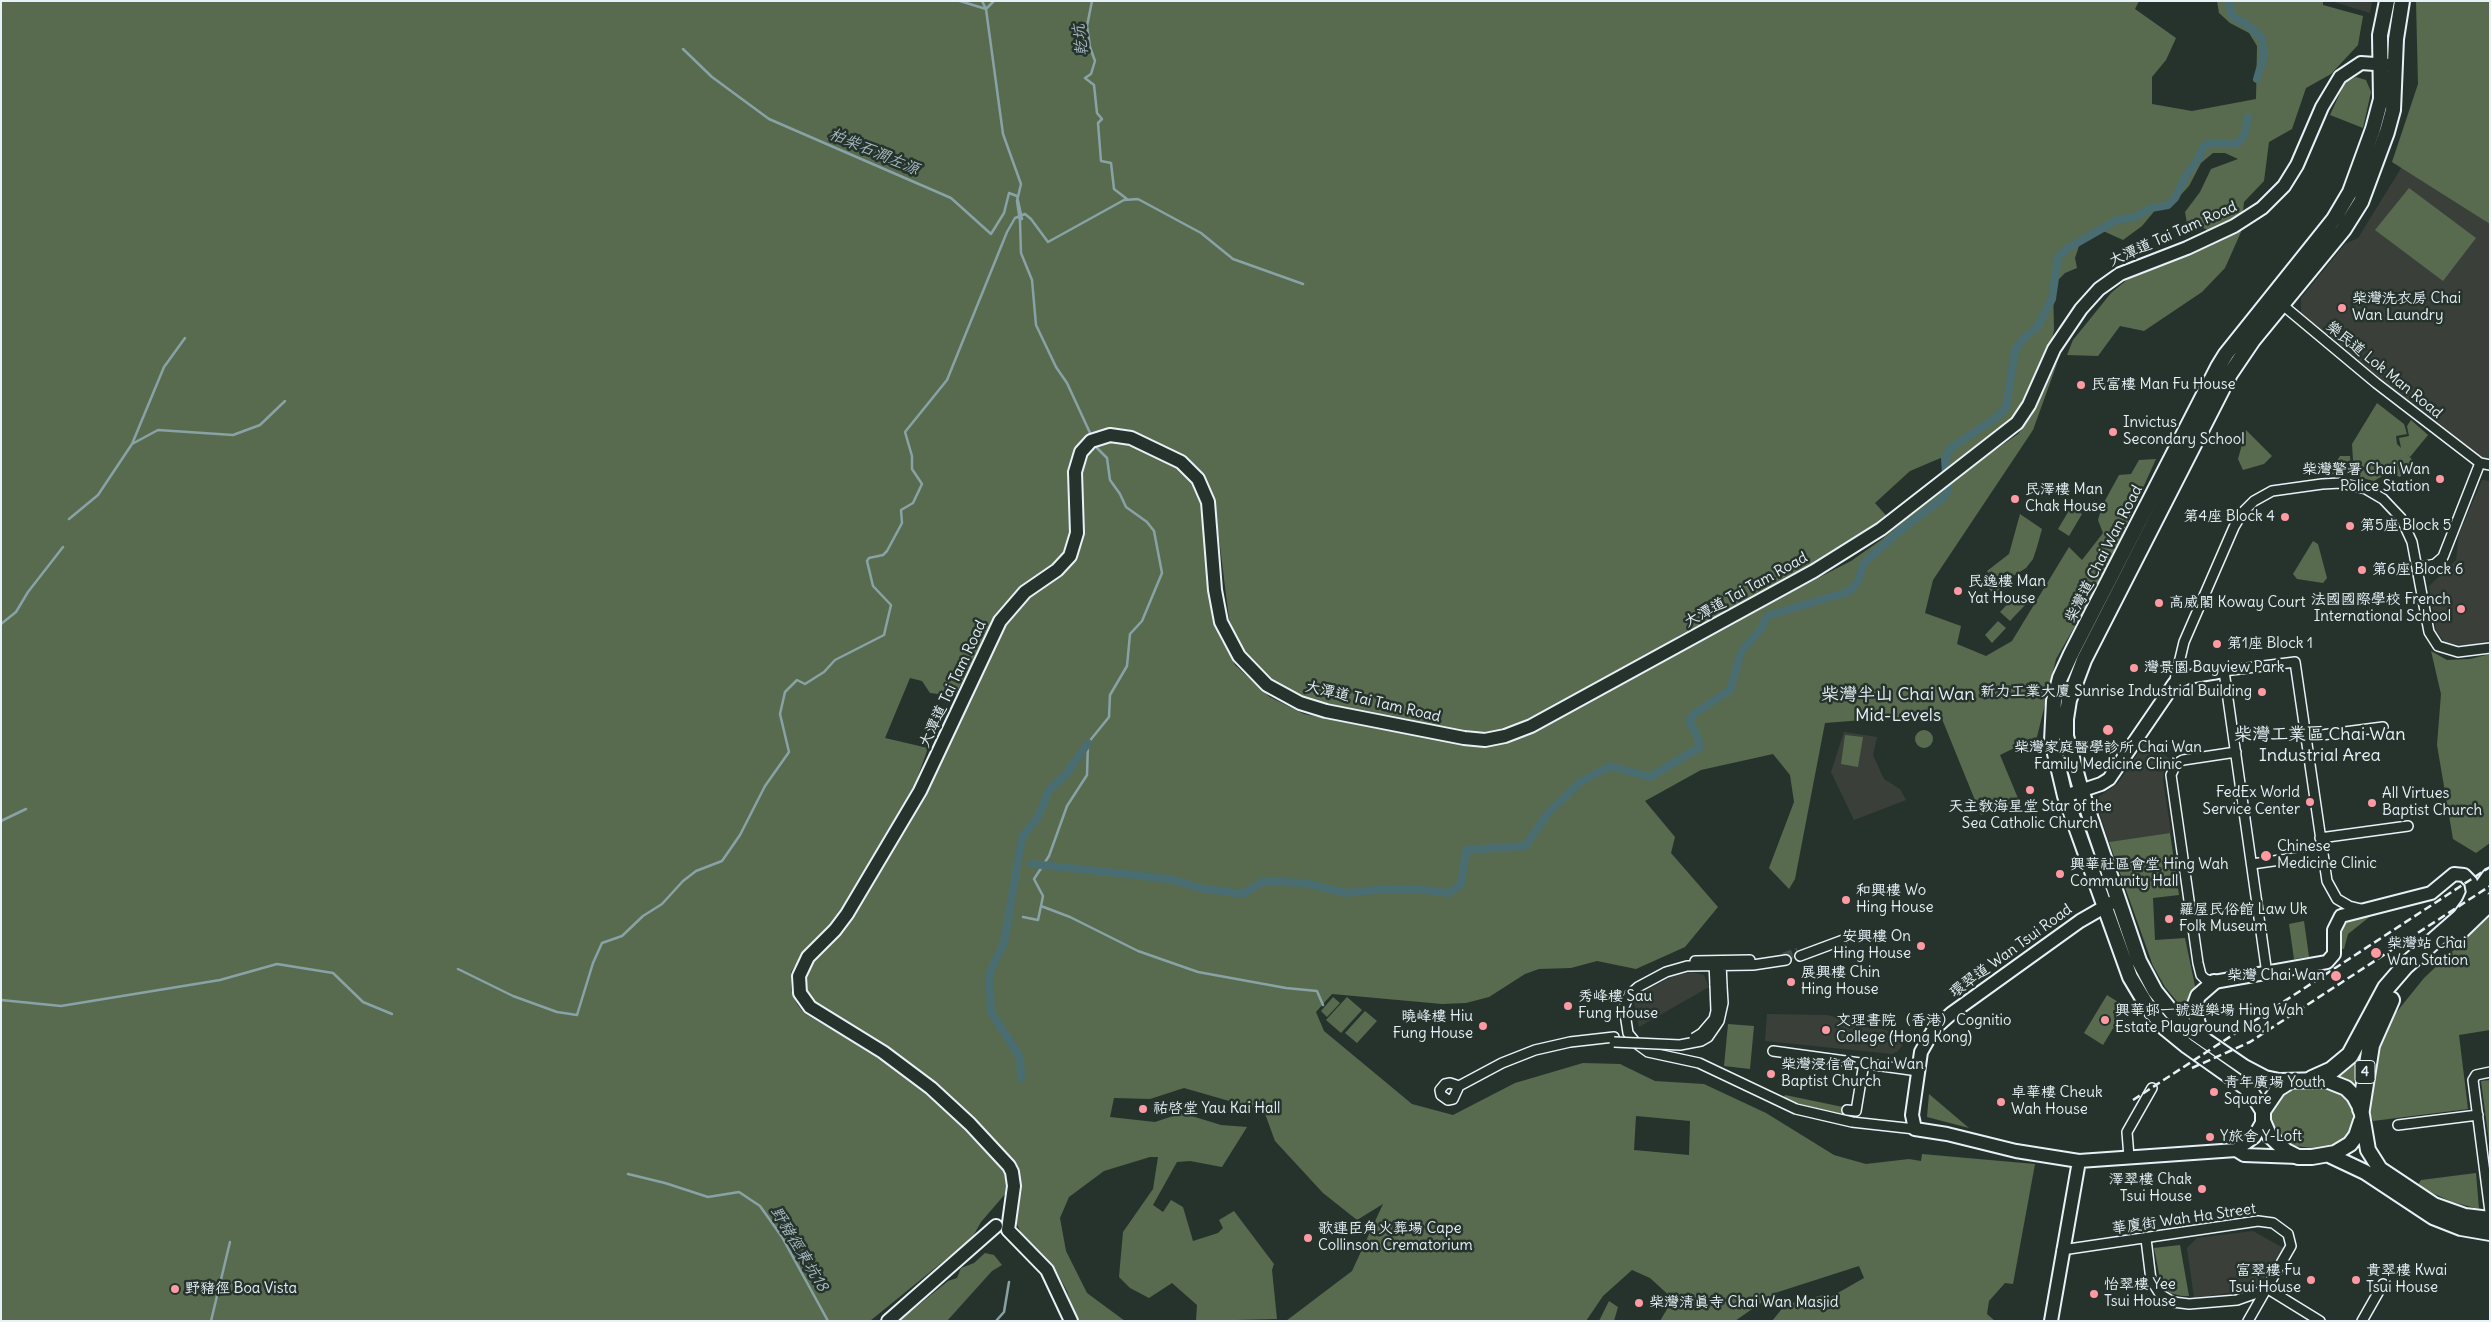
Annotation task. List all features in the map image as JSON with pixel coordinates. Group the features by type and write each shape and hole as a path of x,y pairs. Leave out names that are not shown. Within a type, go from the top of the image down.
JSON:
{"highway":[{"name":"4","path":"2312,1079 2332,1070 2354,1050 2386,988 2410,962 2461,917 2490,877"},
{"name":"4","path":"2361,1115 2371,1045 2393,998 2418,968 2490,902"}],"main road":[{"name":"柴灣道 Chai Wan Road","path":"2298,1157 2275,1143 2253,1095 2245,1087 2181,1042 2157,1018 2130,977 2065,796 2052,741 2054,701 2060,678 2218,367 2277,300 2344,229 2362,202 2391,120 2395,99 2380,35 2387,1"},
{"name":"柴灣道 Chai Wan Road","path":"2388,65 2396,39 2402,1"},
{"name":"大潭道 Tai Tam Road","path":"888,1321 1004,1224 1011,1205 1014,1179 1011,1169 1002,1158 942,1098 898,1063 857,1035 810,1007 800,992 799,976 804,960 835,930 847,914 920,791 1000,621 1024,592 1057,570 1070,556 1077,533 1075,472 1081,452 1091,441 1110,435 1131,438 1181,462 1198,479 1208,502 1216,599 1222,622 1231,643 1243,662 1267,685 1300,703 1326,711 1464,738 1486,740 1505,736 1530,726 1852,549 1979,454 2006,433 2021,418 2029,405 2054,349 2081,309 2099,289 2120,274 2192,246 2234,226 2262,208 2284,186 2297,165 2322,107 2340,78 2361,63 2388,65"},
{"name":"柴灣道 Chai Wan Road","path":"2277,300 2230,374 2074,683 2066,719 2066,736 2081,790 2139,961 2148,981 2176,1017 2253,1073 2264,1078 2289,1082 2312,1079 2339,1084 2354,1096 2361,1115 2366,1143 2372,1158 2380,1169 2420,1197 2444,1209 2490,1219"},
{"path":"2065,796 2101,784 2109,778 2174,684 2188,677 2224,671"},
{"path":"2202,1037 2194,1007 2198,996 2214,982 2318,965 2326,962 2334,954 2334,930 2338,919 2361,909 2431,893 2451,875 2457,873 2467,877 2473,889 2472,897 2461,917"},
{"name":"環翠道 Wan Tsui Road","path":"1915,1129 1912,1115 1918,1071 1925,1041 1941,1022 2080,921 2117,900"},
{"path":"2236,1150 2254,1137 2278,1089 2289,1082"},
{"path":"1915,1129 1960,1137 2016,1152 2079,1160 2236,1150 2244,1154 2298,1157 2329,1155 2350,1144 2356,1136 2361,1115"},
{"path":"2329,1155 2365,1172 2439,1220 2490,1233"},
{"path":"2051,1321 2079,1160"},
{"path":"1004,1224 1047,1270 1071,1321"}],"street":[{"name":"樂民道 Lok Man Road","path":"2277,300 2376,383 2480,463"},
{"path":"2417,568 2435,564 2446,552 2480,463 2490,465"},
{"path":"2174,684 2184,642 2234,527 2248,506 2266,494 2282,489 2332,483 2350,484 2374,494 2390,505 2404,523 2412,542 2429,632 2435,643 2447,650 2458,652 2490,648"},
{"path":"2267,974 2224,671 2295,662 2327,882 2333,894 2344,904 2361,909"},
{"path":"2306,737 2383,727"},
{"path":"2214,982 2205,979 2198,963 2171,775 2176,764 2183,760 2236,752"},
{"path":"2320,838 2408,826"},
{"path":"2252,864 2323,854"},
{"path":"1801,954 1843,940"},
{"path":"1785,958 1687,966 1662,974 1633,991 1624,1007 1628,1033 1640,1047 1656,1054 1699,1063 1796,1109 1852,1122 1915,1129"},
{"path":"1460,1085 1502,1063 1535,1050 1570,1042 1606,1040 1614,1037 1679,1040 1697,1037 1710,1026 1714,1019 1718,985 1717,964"},
{"path":"1773,1051 1918,1071"},
{"path":"1855,1111 1864,1064"},
{"path":"2490,1072 2476,1075 2473,1080 2490,1212"},
{"path":"2129,1157 2127,1132 2152,1088"},
{"path":"2398,1125 2478,1115"},
{"name":"華廈街 Wah Ha Street","path":"2062,1250 2264,1221 2278,1226 2288,1234 2291,1240 2289,1252 2268,1289"},
{"path":"2146,1239 2151,1280 2160,1294 2173,1302 2189,1304 2237,1300 2268,1289"},
{"path":"2362,1321 2382,1284"},
{"path":"2248,1321 2268,1289"},
{"path":"2268,1289 2320,1321"}],"shaded area":[{"path":"2331,1 2372,1 2370,13"},
{"path":"2403,165 2490,217 2490,460 2478,457 2301,315 2301,298 2345,244 2358,238"},
{"name":"法國國際學校 French International School","path":"2482,480 2490,481 2490,640 2470,646 2445,643 2436,631 2429,586 2456,560 2459,534"},
{"path":"1844,732 1877,737 1873,755 1884,779 1900,789 1906,800 1854,820 1831,772"},
{"path":"2145,743 2170,759 2164,769 2163,780 2171,833 2109,842 2097,805 2097,798 2118,783"},
{"path":"1691,972 1704,975 1709,987 1639,1027 1634,1002 1641,993 1673,976"},
{"name":"文理書院（香港）Cognitio College (Hong Kong)","path":"1767,1014 1827,1015 1909,1036 1898,1051 1892,1054 1765,1041"},
{"path":"2253,1231 2285,1249 2256,1289 2194,1298 2187,1248 2197,1238"}],"green space":[{"path":"1,1 2139,1 2135,9 2176,38 2166,60 2152,77 2152,104 2192,111 2256,99 2257,46 2249,33 2230,23 2219,13 2217,1 2323,1 2323,5 2363,16 2358,45 2331,74 2306,88 2292,129 2269,142 2264,181 2244,202 2241,232 2225,268 2202,292 2144,331 2120,326 2098,356 2067,355 2073,340 2111,293 2128,279 2214,242 2206,229 2187,223 2185,212 2200,192 2211,169 2238,159 2225,153 2213,153 2201,163 2189,186 2177,199 2157,208 2142,226 2123,240 2101,230 2081,240 2075,258 2077,268 2065,273 2053,285 2054,330 2050,349 2016,418 1946,476 1943,457 1910,471 1875,503 1891,521 1845,550 1680,635 1622,673 1502,731 1485,734 1308,703 1277,687 1245,658 1229,619 1215,506 1207,482 1198,469 1175,452 1125,430 1102,430 1083,440 1073,455 1069,472 1070,532 1064,552 1056,563 1025,583 992,621 955,696 930,693 922,681 910,678 885,738 928,748 915,785 841,913 805,950 791,972 791,990 797,1004 804,1013 896,1068 966,1129 1006,1174 1006,1193 981,1222 972,1238 870,1321 1,1321"},
{"path":"2416,1 2490,1 2490,224 2392,162 2418,84"},
{"path":"2356,77 2366,80 2371,92 2363,128 2330,115 2345,82"},
{"path":"2409,188 2476,238 2443,281 2375,230"},
{"path":"2058,361 2033,430 1933,580 1925,613 1961,626 1957,644 1986,656 2012,641 2069,547 2082,560 2103,533 2098,520 2102,506 2119,475 2131,474 2139,460 2156,459 2101,581 2056,659 2037,737 2000,755 2020,803 1981,815 1940,714 1825,723 1795,879 1789,889 1769,868 1794,802 1790,775 1773,754 1701,770 1645,801 1675,837 1671,853 1718,907 1685,947 1636,969 1597,961 1571,968 1539,969 1525,974 1489,997 1466,1003 1442,1004 1332,994 1316,1012 1324,1031 1412,1104 1453,1115 1515,1083 1583,1063 1620,1064 1655,1081 1704,1084 1766,1113 1834,1155 1866,1164 1909,1159 1921,1161 1922,1154 2035,1164 2013,1284 2005,1283 1989,1301 1987,1314 1995,1321 1772,1321 1785,1305 1823,1295 1829,1298 1864,1278 1859,1266 1775,1293 1735,1321 1660,1321 1673,1299 1650,1278 1632,1270 1603,1296 1586,1321 1286,1321 1352,1271 1383,1204 1357,1220 1323,1193 1275,1141 1264,1111 1184,1088 1150,1099 1114,1098 1110,1117 1155,1122 1182,1113 1221,1125 1247,1127 1222,1167 1190,1161 1177,1162 1153,1205 1163,1212 1171,1200 1183,1207 1193,1241 1218,1233 1223,1228 1219,1220 1234,1211 1274,1264 1272,1270 1277,1319 1196,1321 1197,1305 1172,1283 1149,1298 1130,1288 1119,1277 1123,1232 1153,1189 1158,1157 1150,1157 1104,1171 1069,1197 1060,1218 1066,1251 1087,1293 1125,1321 1077,1321 1067,1291 1054,1267 1022,1235 1011,1212 1020,1187 1018,1171 1014,1162 975,1120 903,1058 885,1045 812,1004 803,988 803,975 814,958 851,920 926,791 1002,628 1033,593 1064,572 1075,559 1083,533 1081,473 1087,455 1097,445 1112,441 1136,447 1175,466 1189,477 1196,487 1203,509 1217,622 1235,665 1270,697 1304,714 1389,731 1485,746 1505,743 1542,727 1686,646 1851,561 1881,540 1948,483 2018,434 2032,415","holes":["1636,1116 1690,1121 1689,1155 1634,1150"]},
{"path":"2377,403 2404,424 2407,434 2396,436 2397,444 2401,448 2399,438 2409,436 2407,426 2411,420 2428,435 2410,457 2405,451 2413,461 2400,477 2389,472 2374,481 2354,476 2352,444"},
{"path":"2246,430 2272,456 2264,464 2243,470 2238,459"},
{"path":"2340,456 2350,456 2352,475 2328,474"},
{"path":"2071,507 2082,514 2069,536 2058,529"},
{"path":"2020,514 2042,529 2037,547 2033,559 2026,568 2010,578 1995,595 1988,588 1995,581 1987,571 2009,554"},
{"path":"2313,541 2318,544 2327,578 2323,583 2297,579 2293,574"},
{"path":"2018,593 2028,602 2010,621 2000,612"},
{"path":"1998,621 2006,628 1992,643 1985,635"},
{"path":"2431,651 2447,660 2470,659 2490,654 2490,843 2476,853 2453,839 2437,745 2441,694"},
{"path":"1924,730 1930,733 1933,739 1930,745 1924,748 1918,745 1915,739 1918,733"},
{"path":"1845,735 1863,737 1858,767 1841,764"},
{"path":"2170,833 2179,895 2153,898 2155,940 2185,938 2195,986 2184,1010 2165,987 2153,966 2109,842"},
{"path":"2377,911 2348,934 2344,949 2341,949 2338,927 2341,921"},
{"path":"2490,916 2490,1030 2459,1035 2468,1109 2373,1121 2367,1106 2372,1057 2395,1014 2424,978"},
{"path":"2304,921 2309,957 2294,959 2289,924"},
{"name":"興華邨一號遊樂場 Hing Wah Estate Playground No.1","path":"2107,995 2126,1007 2103,1045 2084,1033"},
{"path":"1333,997 1340,1003 1327,1017 1321,1011"},
{"path":"1347,997 1362,1010 1341,1033 1326,1020"},
{"path":"1365,1011 1377,1021 1357,1043 1345,1033"},
{"path":"2376,1011 2358,1094 2348,1081 2334,1075"},
{"path":"1728,1024 1754,1026 1750,1069 1724,1066"},
{"path":"2490,1080 2490,1149 2481,1081"},
{"path":"2321,1085 2337,1089 2347,1097 2354,1116 2351,1132 2337,1146 2319,1149 2288,1145 2274,1131 2270,1122 2271,1110 2281,1095 2289,1091"},
{"path":"1929,1094 1969,1128 1927,1117"},
{"path":"1785,1095 1843,1107 1842,1114 1800,1104 1784,1097"},
{"path":"2476,1173 2479,1209 2452,1202 2417,1186 2421,1180"},
{"path":"2180,1245 2189,1296 2170,1293 2161,1284 2154,1248"},
{"path":"985,1253 994,1255 1002,1265 992,1271 947,1321 899,1321 948,1281 957,1278 961,1268 974,1263"},
{"path":"1609,1301 1618,1307 1614,1321 1599,1321"}],"waterway":[{"path":"960,1 986,9 994,1"},
{"path":"982,1 986,9 1003,134 1021,184 1017,201 1021,253 1032,280 1036,325 1056,367 1067,383 1091,435"},
{"name":"乾坑","path":"1092,1 1087,26 1090,47 1095,61 1091,74 1085,78 1094,85 1097,113 1102,119 1098,123 1101,161 1111,163 1114,189 1127,199"},
{"path":"2228,1 2233,17 2245,23 2262,38 2264,55 2257,79"},
{"name":"柏柴石澗左源","path":"683,49 712,77 769,119 951,198 991,234 1004,213 1009,193 1017,196 1022,219"},
{"path":"1946,475 1945,458 1952,447 1997,417 2006,408 2015,350 2024,338 2037,327 2052,299 2058,257 2068,248 2117,220 2135,217 2151,208 2168,205 2175,198 2185,177 2199,158 2203,147 2208,144 2237,144 2244,135 2248,118"},
{"path":"458,969 513,996 557,1012 577,1015 593,963 602,943 622,936 643,916 662,904 683,881 696,871 722,861 740,835 765,786 789,752 780,714 785,692 797,680 805,684 824,672 835,660 884,635 891,605 873,586 867,561 869,558 883,555 887,551 902,523 901,510 913,503 922,484 912,469 912,456 905,432 947,380 1007,232 1015,218 1025,214 1048,242 1124,200 1138,199 1201,233 1233,259 1303,284"},
{"path":"69,519 98,495 132,444 164,367 185,338"},
{"path":"132,444 158,430 233,435 260,425 285,401"},
{"path":"1041,906 1043,896 1034,879 1049,856 1067,806 1087,775 1088,743 1109,717 1110,695 1127,666 1130,634 1142,621 1162,573 1154,531 1147,522 1126,507 1110,480 1107,458 1097,448"},
{"path":"1032,864 1174,880 1200,888 1243,894 1264,881 1305,883 1346,893 1386,889 1449,893 1461,885 1466,850 1525,846 1548,813 1580,782 1610,766 1650,777 1700,747 1696,733 1689,721 1695,713 1730,690 1741,652 1761,629 1767,616 1850,591 1858,581 1864,563 1897,533 1943,498 1947,492 1947,483"},
{"path":"1,624 16,612 28,592 63,547"},
{"path":"1021,1078 1020,1057 991,1012 989,974 1004,943 1022,837 1038,817 1049,790 1066,774 1088,743"},
{"path":"1,821 26,809"},
{"path":"1023,917 1038,920 1041,906 1070,917 1138,951 1198,972 1286,988 1317,991 1323,1005"},
{"path":"1,1000 61,1006 220,980 277,964 333,973 363,1002 392,1014"},
{"name":"野豬徑東坑18","path":"628,1174 665,1183 708,1197 739,1192 760,1206 782,1237 828,1321"},
{"path":"211,1321 230,1242"},
{"path":"996,1321 1004,1312 1009,1282"}],"tunnel":[{"path":"1784,957 1798,952"}],"railway":[{"path":"2133,1100 2490,867"},
{"path":"2192,1068 2250,1042 2490,886"}],"place":[{"name":"柴灣洗衣房 Chai Wan Laundry","path":"2342,308"},
{"name":"民富樓 Man Fu House","path":"2081,385"},
{"name":"Invictus Secondary School","path":"2113,432"},
{"name":"柴灣警署 Chai Wan Police Station","path":"2440,479"},
{"name":"民澤樓 Man Chak House","path":"2015,499"},
{"name":"第4座 Block 4","path":"2285,517"},
{"name":"第5座 Block 5","path":"2350,526"},
{"name":"第6座 Block 6","path":"2362,570"},
{"name":"民逸樓 Man Yat House","path":"1958,591"},
{"name":"高威閣 Koway Court","path":"2159,603"},
{"name":"法國國際學校 French International School","path":"2461,609"},
{"name":"第1座 Block 1","path":"2217,644"},
{"name":"灣景園 Bayview Park","path":"2134,668"},
{"name":"新力工業大廈 Sunrise Industrial Building","path":"2262,692"},
{"name":"柴灣家庭醫學診所 Chai Wan Family Medicine Clinic","path":"2108,730"},
{"name":"天主教海星堂 Star of the Sea Catholic Church","path":"2030,790"},
{"name":"FedEx World Service Center","path":"2310,802"},
{"name":"All Virtues Baptist Church","path":"2372,803"},
{"name":"Chinese Medicine Clinic","path":"2266,856"},
{"name":"興華社區會堂 Hing Wah Community Hall","path":"2060,874"},
{"name":"和興樓 Wo Hing House","path":"1846,900"},
{"name":"羅屋民俗館 Law Uk Folk Museum","path":"2169,919"},
{"name":"安興樓 On Hing House","path":"1921,946"},
{"name":"柴灣站 Chai Wan Station","path":"2376,953"},
{"name":"柴灣 Chai Wan","path":"2336,976"},
{"name":"展興樓 Chin Hing House","path":"1791,982"},
{"name":"秀峰樓 Sau Fung House","path":"1568,1006"},
{"name":"興華邨一號遊樂場 Hing Wah Estate Playground No.1","path":"2105,1020"},
{"name":"曉峰樓 Hiu Fung House","path":"1483,1026"},
{"name":"文理書院（香港）Cognitio College (Hong Kong)","path":"1826,1030"},
{"name":"柴灣浸信會 Chai Wan Baptist Church","path":"1771,1074"},
{"name":"青年廣場 Youth Square","path":"2214,1092"},
{"name":"卓華樓 Cheuk Wah House","path":"2001,1102"},
{"name":"祐啓堂 Yau Kai Hall","path":"1143,1109"},
{"name":"Y旅舍 Y-Loft","path":"2210,1137"},
{"name":"澤翠樓 Chak Tsui House","path":"2202,1189"},
{"name":"歌連臣角火葬場 Cape Collinson Crematorium","path":"1308,1238"},
{"name":"富翠樓 Fu Tsui House","path":"2311,1280"},
{"name":"貴翠樓 Kwai Tsui House","path":"2356,1280"},
{"name":"野豬徑 Boa Vista","path":"175,1289"},
{"name":"怡翠樓 Yee Tsui House","path":"2094,1294"},
{"name":"柴灣清真寺 Chai Wan Masjid","path":"1639,1303"}],"district":[{"name":"柴灣半山 Chai Wan Mid-Levels","path":"1898,705"},
{"name":"柴灣工業區 Chai Wan Industrial Area","path":"2320,745"}]}
